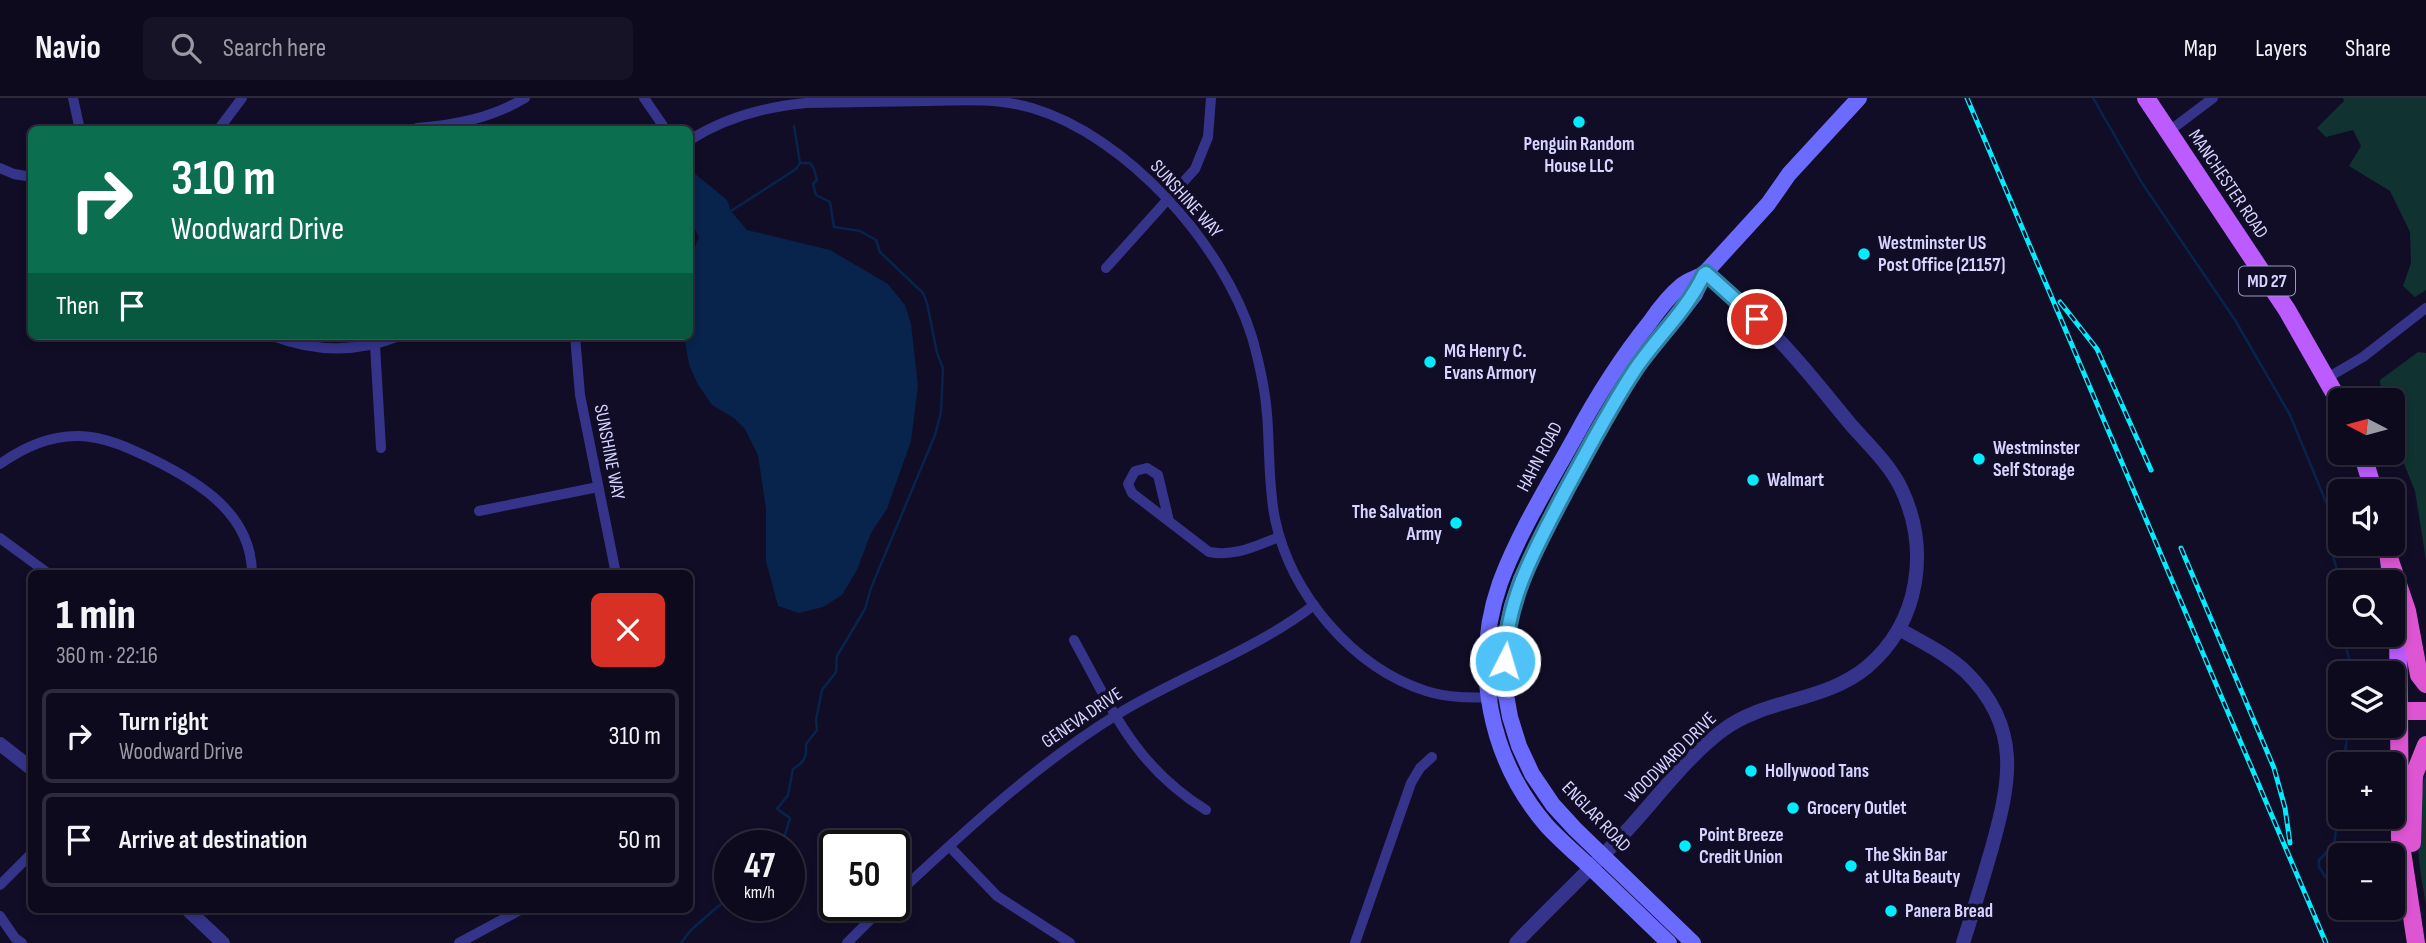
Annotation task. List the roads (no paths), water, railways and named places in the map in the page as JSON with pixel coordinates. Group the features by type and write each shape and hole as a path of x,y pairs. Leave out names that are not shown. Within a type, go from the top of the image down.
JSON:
{"highway":[{"path":"2390,556 2407,611 2419,675 2426,684"},
{"path":"2405,715 2426,711"},
{"path":"2405,717 2426,721"},
{"path":"2399,738 2400,838 2416,943"},
{"path":"2410,913 2414,775 2426,744"}],"main road":[{"name":"HAHN ROAD","path":"1506,697 1505,639 1511,606 1521,579 1595,435 1636,368 1695,294 1705,273 1768,204 1789,174 1859,98"},
{"name":"MANCHESTER ROAD","path":"2146,98 2287,310 2332,388"},
{"name":"HAHN ROAD","path":"1488,697 1486,652 1492,615 1501,582 1518,544 1608,380 1663,304 1682,285 1705,273"},
{"path":"2389,556 2398,631 2398,661"},
{"name":"ENGLAR ROAD","path":"1488,697 1499,746 1513,778 1548,826 1669,943"},
{"name":"ENGLAR ROAD","path":"1506,697 1519,746 1532,774 1553,805 1693,943"}],"street":[{"path":"73,98 79,126"},
{"path":"221,126 242,98"},
{"path":"440,126 476,120 525,98"},
{"path":"644,98 663,126"},
{"path":"1106,268 1184,184 1202,156 1208,137 1211,98"},
{"path":"2168,132 2213,98"},
{"name":"SUNSHINE WAY","path":"693,139 741,115 781,105 930,99 1012,103 1071,123 1106,145 1168,199 1219,265 1232,290 1251,335 1266,399 1271,497 1279,537 1290,566 1314,605 1356,650 1400,680 1443,695 1506,697"},
{"path":"0,168 28,176"},
{"name":"WOODWARD DRIVE","path":"1516,943 1603,856 1696,755 1725,729 1757,711 1815,694 1844,682 1868,666 1899,629 1912,599 1918,562 1917,539 1912,513 1900,486 1882,460 1773,334 1705,273"},
{"path":"2327,377 2363,357 2426,308"},
{"path":"284,340 326,349 375,345 388,340"},
{"name":"SUNSHINE WAY","path":"575,340 577,377 615,570"},
{"path":"375,345 381,448"},
{"path":"0,464 30,446 67,437 81,436 119,444 192,480 221,504 244,535 251,570"},
{"path":"1169,521 1158,475 1147,468 1135,471 1128,484 1132,493 1209,552 1222,555 1243,552 1279,537"},
{"path":"479,511 598,486"},
{"path":"0,538 44,570"},
{"name":"GENEVA DRIVE","path":"910,883 1003,798 1115,716 1161,689 1256,643 1314,605"},
{"path":"1899,629 1945,655 1966,672 1985,694 1996,715 2007,751 2005,798 1963,943"},
{"path":"1074,640 1115,716 1143,758 1181,793 1206,810"},
{"path":"0,744 28,766"},
{"path":"1355,943 1411,783 1420,768 1432,757"},
{"path":"950,847 997,896 1070,943"},
{"path":"0,885 28,857"},
{"path":"191,913 223,943"},
{"path":"459,943 514,913"},
{"path":"0,916 22,943"},
{"path":"847,943 870,921"}],"water":[{"path":"693,172 727,200 731,211 747,230 830,250 888,284 905,305 911,324 918,386 911,441 887,509 871,533 857,570 842,595 823,607 799,613 778,606 766,561 766,509 758,455 745,429 734,418 712,405 697,383 689,364 685,340 693,340 693,252 699,237 693,226"}],"waterway":[{"path":"2093,98 2142,183 2235,320 2290,415 2326,502 2336,515 2333,556 2337,570"},
{"path":"786,830 790,818 777,809 788,795 793,769 804,759 806,744 817,730 816,720 822,690 836,672 837,656 865,609 871,588 935,435 941,412 943,368 923,293 880,252 876,240 860,231 834,227 830,202 816,195 813,184 817,180 814,169 810,163 800,163 794,126"},
{"path":"731,211 796,169 800,163"},
{"path":"2346,647 2350,661"},
{"path":"2345,752 2347,738"},
{"path":"2334,843 2336,829"},
{"path":"2328,851 2319,860 2319,867 2328,881"},
{"path":"681,943 691,930 714,910"}],"railway":[{"path":"1967,98 2326,943"},
{"path":"2060,302 2097,349 2151,470"},
{"path":"2181,548 2274,768 2285,808 2290,843"}],"place":[{"name":"Penguin Random House LLC","path":"1579,122"},
{"name":"Westminster US Post Office (21157)","path":"1864,254"},
{"name":"MG Henry C. Evans Armory","path":"1430,362"},
{"name":"Westminster Self Storage","path":"1979,459"},
{"name":"Walmart","path":"1753,480"},
{"name":"The Salvation Army","path":"1456,523"},
{"name":"Hollywood Tans","path":"1751,771"},
{"name":"Grocery Outlet","path":"1793,808"},
{"name":"Point Breeze Credit Union","path":"1685,846"},
{"name":"The Skin Bar at Ulta Beauty","path":"1851,866"},
{"name":"Panera Bread","path":"1891,911"}]}
